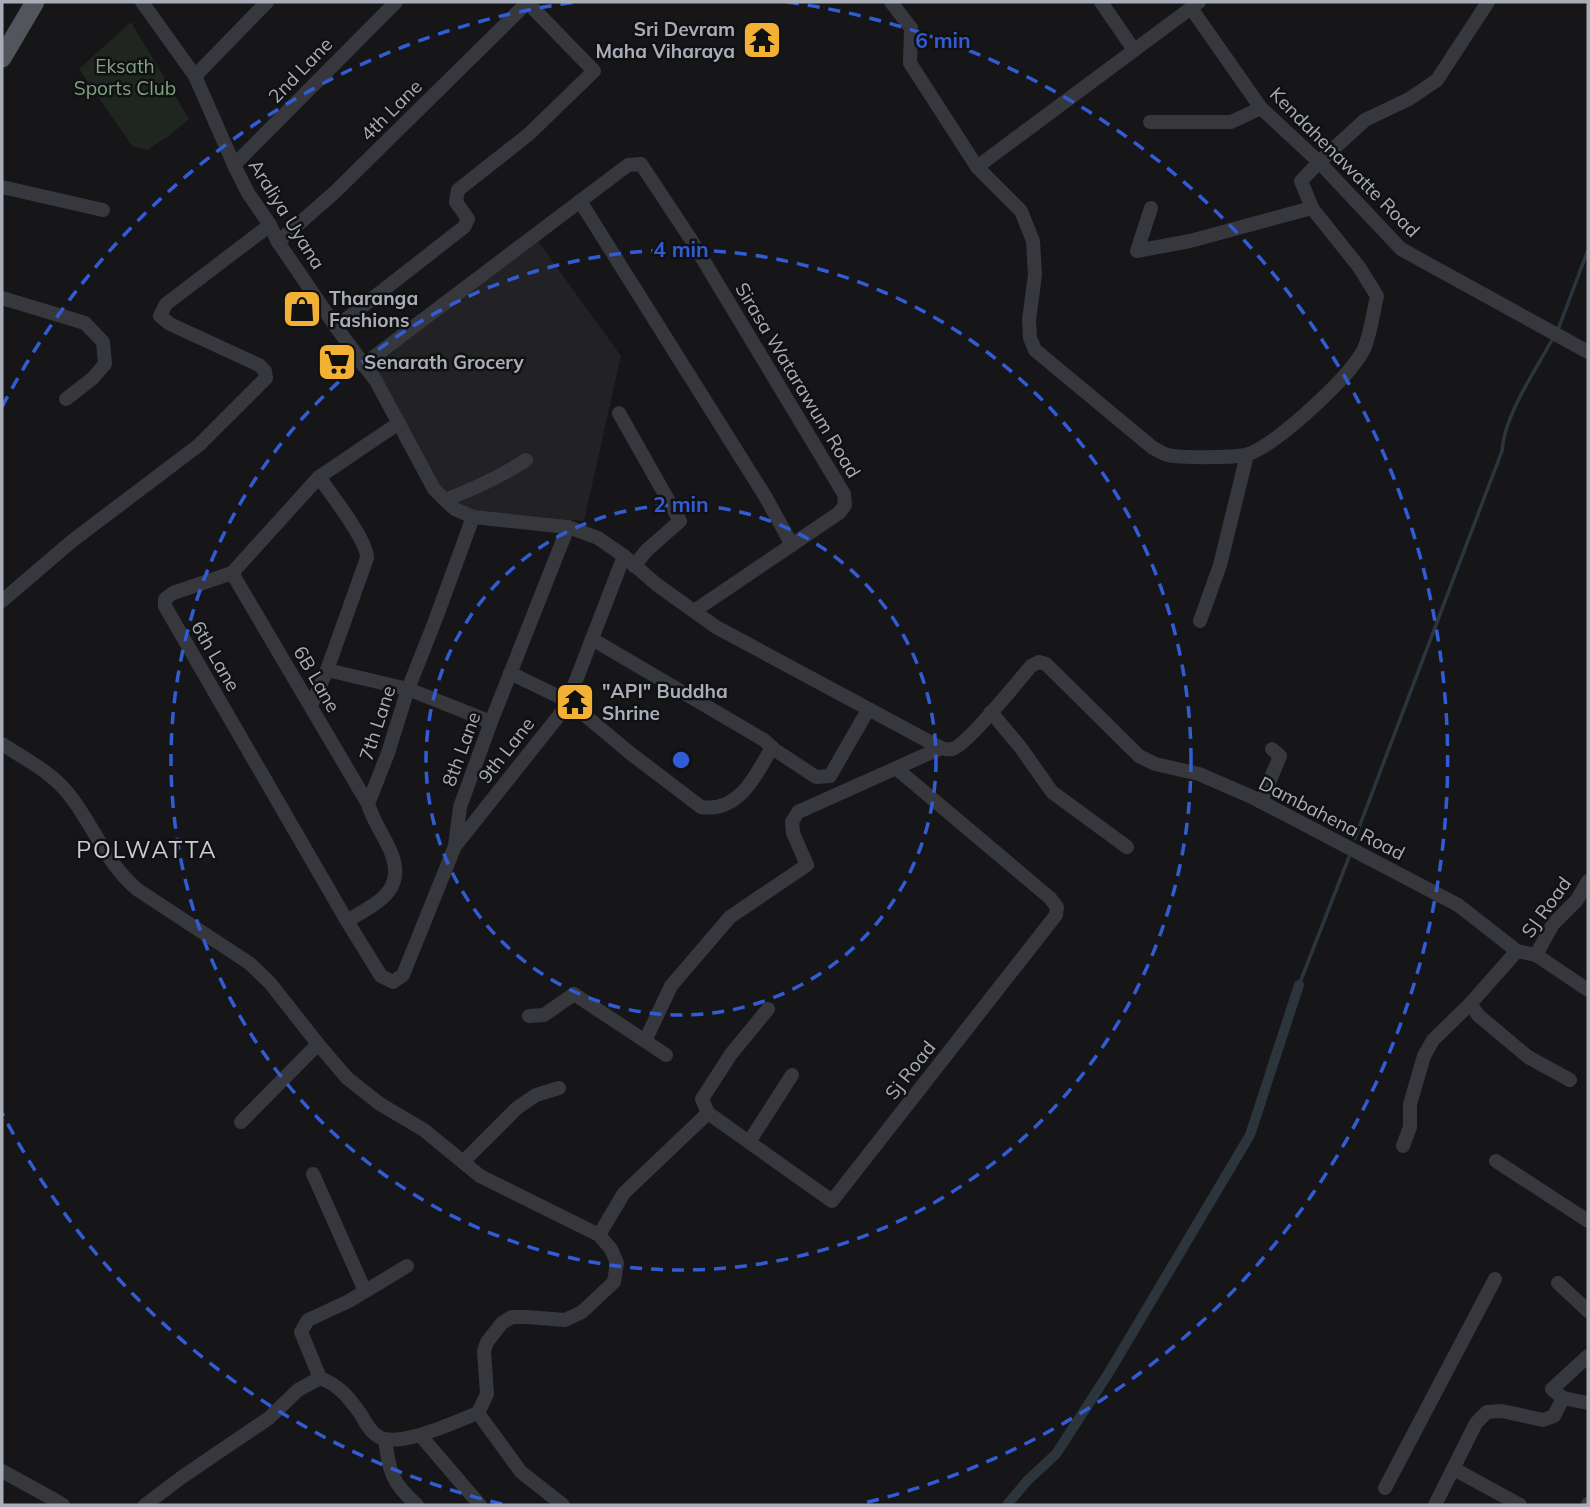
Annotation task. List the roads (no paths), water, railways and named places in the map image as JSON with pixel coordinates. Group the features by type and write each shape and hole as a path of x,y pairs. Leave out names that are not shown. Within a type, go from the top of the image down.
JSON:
{"main road":[{"path":"3,47 22,2"},
{"path":"3,47 35,2"}],"street":[{"name":"Araliya Uyana","path":"142,2 195,76 248,193 278,242 376,381 434,489 444,499 455,509 474,517 568,527 598,538 716,627 942,748"},
{"path":"195,76 267,2"},
{"name":"2nd Lane","path":"234,165 396,2"},
{"path":"336,327 464,227 468,219 456,202 458,190 529,134 594,71 527,2"},
{"name":"4th Lane","path":"278,242 335,192 527,2"},
{"path":"891,2 911,28 910,63 976,167 1021,211 1033,241 1035,275 1029,320 1030,338 1035,350 1153,448 1168,455 1199,458 1247,454 1272,440 1316,404 1353,366 1364,347 1377,296 1359,267 1312,208 1301,181 1365,120 1409,99 1437,80 1488,2"},
{"path":"1101,2 1134,50"},
{"path":"976,167 1195,5"},
{"name":"Kendahenawatte Road","path":"1195,5 1261,108 1319,162 1401,249 1588,352"},
{"path":"1150,122 1231,122 1261,108"},
{"name":"Sirasa Watarawum Road","path":"363,365 628,165 641,164 690,238 844,494 845,505 839,513 694,611"},
{"path":"2,187 103,210"},
{"path":"580,201 765,496 792,545"},
{"path":"1151,208 1137,251 1190,241 1312,208"},
{"path":"2,601 72,541 199,445 266,378 265,371 259,365 170,324 160,316 166,304 270,225"},
{"path":"2,298 85,323 103,342 105,365 66,399"},
{"path":"619,413 680,521 647,550 629,561"},
{"name":"6th Lane","path":"393,982 381,976 347,921 165,606 165,599 173,593 232,573 319,477 399,423"},
{"path":"1200,621 1220,565 1247,454"},
{"path":"444,499 475,489 526,460"},
{"path":"311,706 327,670 367,558 367,552 353,527 319,477"},
{"name":"7th Lane","path":"368,804 408,689 474,517"},
{"name":"8th Lane","path":"393,982 403,975 455,846 460,807 568,527"},
{"name":"9th Lane","path":"455,846 561,713 629,561"},
{"name":"6B Lane","path":"232,573 368,804"},
{"path":"592,639 772,747 816,777 830,776 868,710"},
{"name":"Dambahena Road","path":"992,712 1031,666 1039,662 1046,664 1139,756 1155,764 1199,774 1261,802 1458,905 1517,951 1536,955 1588,990"},
{"path":"327,670 408,689 491,722"},
{"path":"510,673 568,701 701,807 711,808 736,798 751,783 772,747"},
{"path":"645,1041 671,986 730,917 807,865 793,833 792,822 798,812 942,748 952,749 961,744 992,712 1052,792 1127,847"},
{"path":"2,744 52,775 70,796 123,878 249,963 270,983 347,1078 380,1104 424,1130 480,1176 599,1235 611,1249 617,1263 614,1282 582,1312 565,1320 512,1317 502,1323 487,1342 484,1351 487,1394 478,1413 420,1435 385,1440 375,1435 347,1396 333,1383 320,1378 302,1332 308,1320 349,1301 407,1266"},
{"path":"1261,802 1280,756 1272,749"},
{"name":"Sj Road","path":"708,1113 832,1201 1056,915 1057,907 1050,898 897,769"},
{"path":"347,921 389,892 395,881 396,868 390,849 368,804"},
{"name":"SJ Road","path":"1536,955 1553,924 1577,900 1588,881"},
{"path":"1403,1146 1410,1127 1410,1104 1424,1056 1433,1040 1470,1004 1517,951"},
{"path":"529,1016 544,1015 574,994 666,1055"},
{"path":"1470,1004 1479,1016 1528,1057 1570,1080"},
{"path":"599,1235 624,1193 708,1113 702,1099 731,1054 768,1009"},
{"path":"241,1122 318,1044"},
{"path":"749,1142 792,1075"},
{"path":"463,1162 517,1108 536,1095 559,1088"},
{"path":"1496,1161 1588,1221"},
{"path":"313,1174 365,1291"},
{"path":"1385,1488 1495,1279"},
{"path":"1558,1283 1588,1311"},
{"path":"1588,1356 1552,1389 1563,1398 1588,1403"},
{"path":"145,1505 270,1418 298,1390 320,1378"},
{"path":"1435,1505 1476,1423 1487,1412 1502,1411 1543,1420 1554,1416 1563,1398"},
{"path":"478,1413 521,1472 563,1505"},
{"path":"420,1435 480,1505"},
{"path":"385,1440 393,1477 397,1485 417,1505"},
{"path":"1454,1469 1520,1505"},
{"path":"2,1471 63,1505"}],"waterway":[{"path":"1559,327 1588,250"},
{"path":"1355,838 1502,451 1508,423 1552,340"},
{"path":"1299,985 1349,857"},
{"path":"1007,1505 1027,1481 1056,1454 1108,1374 1250,1135 1299,985"}],"place":[{"name":"Sri Devram Maha Viharaya","path":"762,40"},
{"name":"Tharanga Fashions","path":"302,309"},
{"name":"Senarath Grocery","path":"337,362"},
{"name":"\"API\" Buddha Shrine","path":"575,702"}],"district":[{"name":"POLWATTA","path":"147,849"}],"park label":[{"name":"Eksath Sports Club","path":"125,77"}]}
